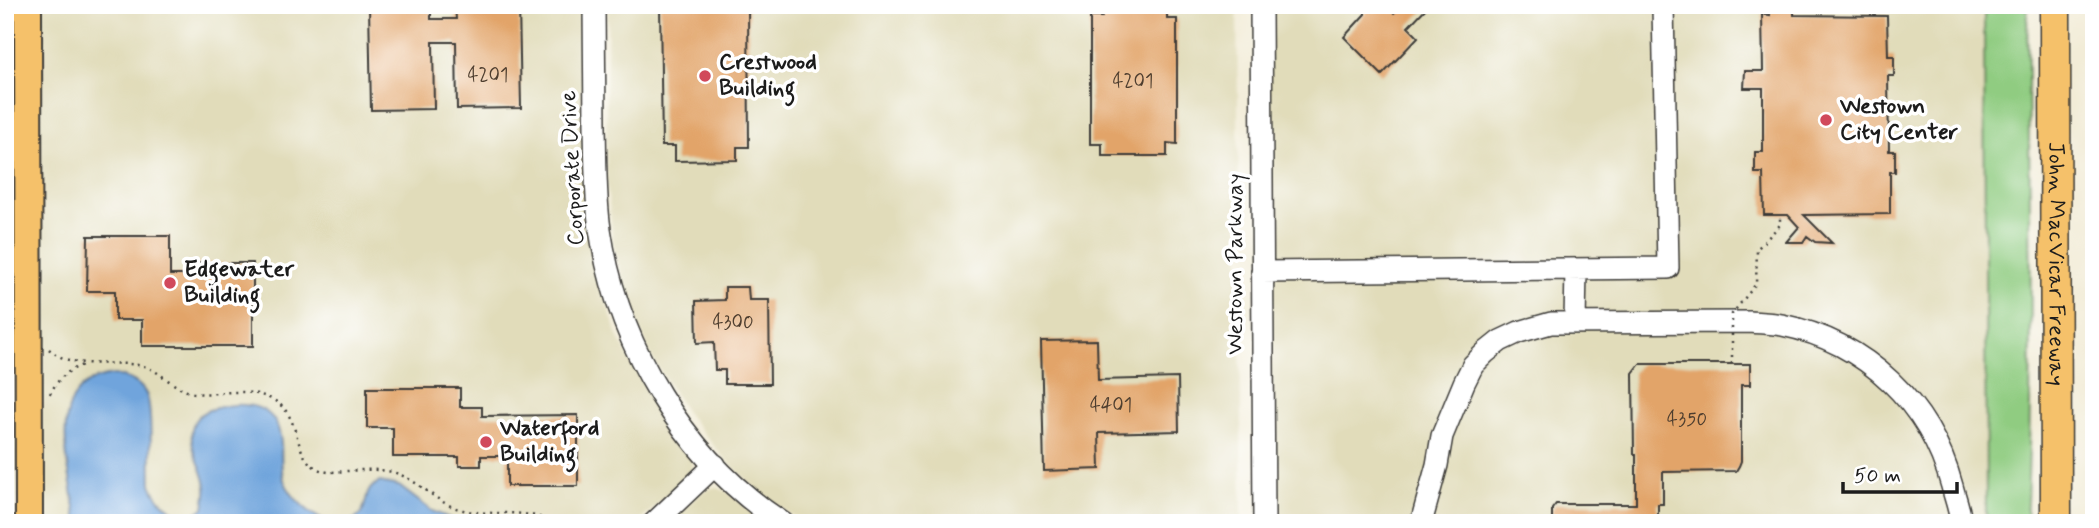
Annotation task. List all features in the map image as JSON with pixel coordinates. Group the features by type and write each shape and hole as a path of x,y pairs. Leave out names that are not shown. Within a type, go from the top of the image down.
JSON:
{"highway":[{"name":"John MacVicar Freeway","path":"2055,5 2056,523"},
{"path":"2037,523 2055,270"}],"main road":[{"path":"28,5 29,523"}],"street":[{"name":"Corporate Drive","path":"594,5 597,206 605,258 626,325 650,376 678,421 715,465 783,523"},
{"name":"Westown Parkway","path":"1261,5 1264,523"},
{"path":"1262,272 1668,268 1663,5"},
{"path":"1575,322 1576,269"},
{"path":"1421,523 1442,436 1473,365 1500,341 1519,332 1551,323 1575,322 1750,322 1781,325 1820,337 1862,358 1894,383 1937,442 1947,466 1961,523"},
{"path":"654,523 715,465"}],"path":[{"path":"1732,364 1732,314 1756,284 1757,249 1780,225 1780,215"},
{"path":"46,345 62,358 86,364 111,363 144,367 192,393 238,391 276,401 287,410 306,459 314,468 328,472 388,471 402,475 452,507 477,513 523,514 553,523"},
{"path":"49,395 66,373 86,364"}],"shaded area":[{"path":"36,5 582,5 586,205 599,280 617,334 629,359 656,408 692,457 691,471 638,523 36,523"},
{"path":"608,5 1237,5 1242,523 803,523 768,499 724,458 685,411 653,359 629,303 613,243 607,182"},
{"path":"1261,5 1984,5 1986,523 1264,523"},
{"path":"715,487 727,492 764,523 670,523 704,491"}],"green space":[{"path":"1984,5 2027,5 2031,329 2026,523 1986,523"}],"water":[{"path":"114,375 133,381 146,394 150,423 151,484 170,509 187,518 204,508 206,487 192,438 196,419 209,410 248,405 267,412 279,430 283,476 287,487 309,512 330,523 77,523 67,457 68,413 76,394 90,381"},
{"path":"380,482 399,486 432,511 461,523 344,523 359,516 370,489"}],"building":[{"path":"369,5 431,5 431,19 456,19 455,5 519,5 521,108 457,109 456,42 433,42 434,109 371,110"},
{"name":"Crestwood Building","path":"660,5 748,5 749,147 737,147 737,160 675,161 675,146 662,146"},
{"path":"1102,5 1167,5 1167,19 1177,19 1177,144 1167,143 1167,156 1102,156 1102,144 1090,144 1090,17 1102,17"},
{"path":"1381,5 1394,13 1402,5 1429,5 1408,27 1418,37 1382,75 1344,37 1365,14 1365,10 1375,11"},
{"name":"Westown City Center","path":"1770,5 1794,5 1794,15 1887,16 1888,56 1894,56 1894,76 1888,76 1889,151 1895,151 1895,172 1890,172 1890,214 1804,215 1832,243 1815,242 1807,236 1803,242 1786,242 1799,227 1788,215 1764,215 1763,173 1755,173 1755,152 1763,152 1763,88 1744,88 1745,71 1763,71 1762,14 1770,15"},
{"name":"Edgewater Building","path":"88,236 170,236 170,275 198,275 198,263 253,263 253,346 142,346 142,320 115,320 115,291 87,291"},
{"path":"725,287 748,287 749,300 769,300 770,384 725,384 725,370 715,370 714,342 697,343 696,301 725,300"},
{"path":"1097,340 1098,380 1178,378 1179,431 1099,433 1100,469 1044,471 1041,341"},
{"path":"1640,364 1750,364 1750,385 1741,385 1739,466 1736,471 1663,472 1663,504 1658,504 1658,523 1552,523 1552,509 1556,504 1636,504 1633,373"},
{"name":"Waterford Building","path":"367,388 460,388 460,407 482,407 482,416 578,415 578,486 507,486 507,456 481,456 481,466 459,466 459,457 393,457 393,428 367,428"}],"place":[{"name":"Crestwood Building","path":"705,76"},
{"name":"Westown City Center","path":"1826,120"},
{"name":"Edgewater Building","path":"170,283"},
{"name":"Waterford Building","path":"486,442"}]}
